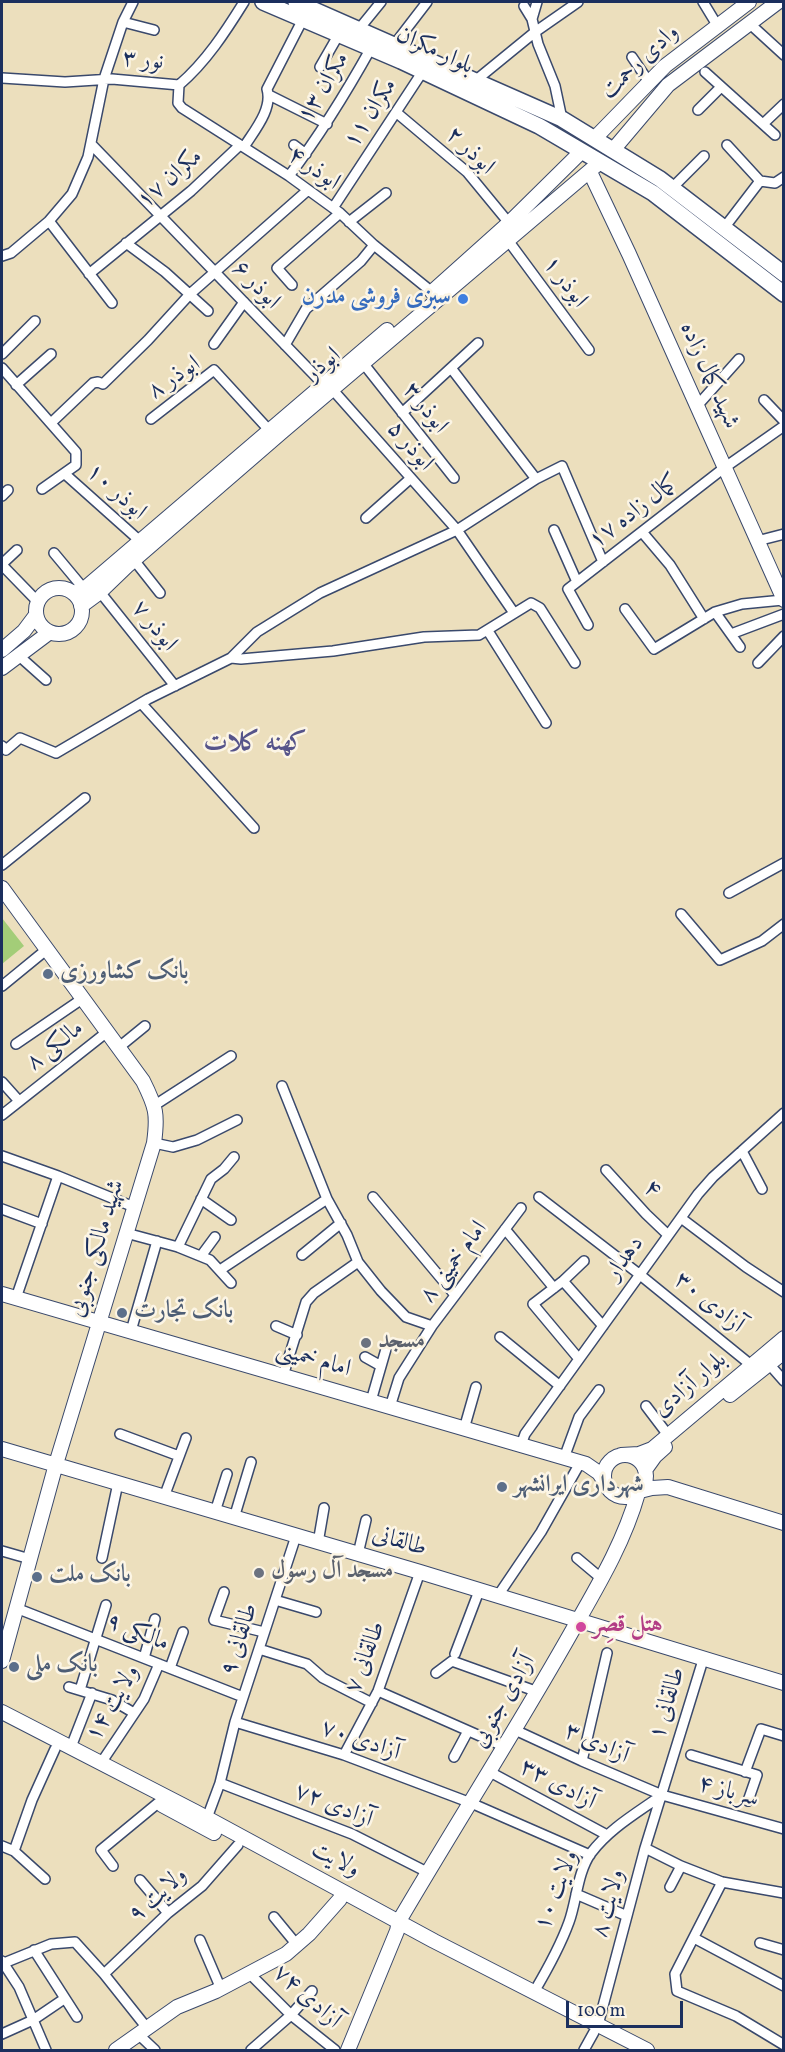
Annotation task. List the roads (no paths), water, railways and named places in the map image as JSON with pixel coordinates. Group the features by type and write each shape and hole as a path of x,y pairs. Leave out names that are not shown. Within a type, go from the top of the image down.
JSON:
{"main road":[{"name":"بلوار مکران","path":"263,2 423,71 539,126 581,152 594,167"},
{"path":"296,2 562,119 647,170 783,274"},
{"name":"وادی رحمت","path":"595,138 665,66 749,2"},
{"name":"وادی رحمت","path":"613,150 668,85 778,2"},
{"path":"581,152 595,138"},
{"path":"613,150 594,167 653,194 783,294"},
{"name":"ابوذر","path":"79,591 269,430 363,363 479,257 509,223 581,152"},
{"name":"ابوذر","path":"81,606 100,592 432,292 507,239 594,167"},
{"name":"شهید کمال زاده","path":"594,167 629,254 783,600"},
{"path":"2,650 24,631 44,593 58,588 79,591 80,620 76,626 64,633 50,632 39,622 37,608"},
{"path":"2,668 50,632"},
{"name":"شهید مالکی جنوبی","path":"2,888 143,1081 155,1105 157,1122 154,1143 2,1653"},
{"name":"امام خمینی","path":"2,1294 564,1458 583,1464 599,1473 605,1482"},
{"name":"بلوار آزادی","path":"583,1464 639,1454 652,1449 783,1338"},
{"name":"بلوار آزادی","path":"646,1473 661,1450 783,1352"},
{"name":"طالقانی","path":"2,1449 420,1572 783,1683"},
{"path":"668,1487 658,1487 626,1497 619,1496 608,1488 605,1482 606,1468 618,1456 633,1457 639,1460 646,1473 656,1483 783,1523"},
{"path":"623,1536 645,1482 646,1473"},
{"name":"آزادی جنوبی","path":"348,2050 398,1926 427,1872 538,1692 602,1579 623,1536 624,1519 619,1496"},
{"name":"ولایت","path":"2,1712 207,1818 398,1926 596,2029 647,2050"},
{"name":"ولایت","path":"2,1720 340,1899 534,1992 629,2050"},
{"path":"116,2050 177,2007 221,1989 286,1954 340,1899"}],"street":[{"path":"2,256 10,253 49,221 72,194 88,157 104,79 123,22 133,2"},
{"path":"179,85 191,75 224,34 244,2"},
{"path":"359,29 381,2"},
{"path":"394,45 427,2"},
{"path":"532,19 537,2"},
{"path":"475,81 535,32 578,2"},
{"path":"703,2 717,25"},
{"path":"524,6 532,19 555,86 562,119"},
{"name":"مکران ۱۷","path":"89,274 242,146 264,114 269,95 267,89 303,18"},
{"path":"123,22 154,30"},
{"path":"749,23 783,55"},
{"path":"320,67 339,34"},
{"name":"مکران ۱۳","path":"289,176 327,124 371,48"},
{"path":"632,57 649,82"},
{"name":"مکران ۱۱","path":"292,285 277,268 337,211 423,71"},
{"path":"705,72 775,135"},
{"name":"نور ۳","path":"2,78 65,82 104,79 179,85"},
{"name":"ابوذر ۴","path":"179,85 178,103 182,108 289,176 337,211 374,245 432,292"},
{"path":"698,110 721,87"},
{"path":"269,95 327,124"},
{"path":"763,124 783,104"},
{"name":"ابوذر ۲","path":"397,113 467,172 509,223"},
{"name":"ابوذر ۶","path":"91,144 327,387"},
{"path":"294,145 306,154"},
{"path":"728,145 760,181 776,183 783,177"},
{"path":"672,188 704,156"},
{"path":"724,228 760,181"},
{"path":"51,423 93,383 103,384 189,294 308,190"},
{"path":"349,222 386,193"},
{"path":"49,221 112,303"},
{"name":"ابوذر ۱","path":"507,239 590,350"},
{"path":"126,243 165,272 208,311"},
{"path":"285,345 306,309 361,261 374,245"},
{"path":"214,344 244,302"},
{"path":"2,354 35,321"},
{"path":"402,413 478,343"},
{"path":"16,386 51,354"},
{"path":"697,406 739,359"},
{"name":"ابوذر ۳","path":"363,363 454,478"},
{"path":"451,368 536,479"},
{"name":"ابوذر ۸","path":"151,419 214,370 269,430"},
{"path":"3,373 76,452 76,465 42,489"},
{"name":"ابوذر ۵","path":"327,387 457,530 514,613"},
{"path":"765,400 783,421"},
{"name":"کمال زاده ۱۷","path":"588,625 568,589 724,468 783,426"},
{"path":"4,748 20,738 56,753 141,703 231,658 257,632 320,593 457,530 536,479 562,466 603,562"},
{"name":"ابوذر ۱۰","path":"65,474 140,541"},
{"path":"366,518 411,478"},
{"path":"554,530 577,582"},
{"path":"642,532 670,565 704,619"},
{"path":"757,541 783,534"},
{"path":"17,550 2,564 37,608"},
{"path":"54,553 79,591"},
{"path":"134,560 160,593"},
{"name":"ابوذر ۷","path":"100,592 175,686"},
{"path":"625,609 654,650 715,612 742,604 783,600"},
{"path":"231,658 333,651 424,637 479,635 531,603 540,608 575,663"},
{"path":"715,612 740,647"},
{"path":"731,634 783,614"},
{"path":"488,631 546,723"},
{"path":"758,663 783,636"},
{"path":"18,655 46,680"},
{"path":"141,703 254,828"},
{"path":"2,865 85,798"},
{"path":"729,894 783,863"},
{"path":"681,915 720,960 762,941 783,924"},
{"path":"2,986 46,950"},
{"path":"16,1044 82,999"},
{"path":"118,1048 145,1026"},
{"name":"مالکی ۸","path":"2,1115 107,1032"},
{"path":"155,1105 231,1056"},
{"path":"2,1082 19,1101"},
{"path":"282,1086 327,1199 341,1223 358,1262 406,1317 432,1326"},
{"name":"دهدار","path":"520,1445 525,1434 639,1274 713,1177 778,1123 783,1113"},
{"path":"154,1143 173,1147 197,1140 237,1120"},
{"path":"742,1151 762,1189"},
{"path":"2,1156 58,1176 134,1208"},
{"path":"178,1247 211,1179 234,1157"},
{"name":"۴","path":"606,1170 668,1235"},
{"path":"16,1298 58,1176"},
{"path":"373,1197 455,1295"},
{"name":"آزادی ۳۰","path":"539,1197 752,1365"},
{"path":"201,1198 231,1220"},
{"path":"220,1270 327,1199"},
{"name":"امام خمینی ۸","path":"390,1407 399,1378 432,1326 521,1208"},
{"path":"2,1209 42,1224"},
{"path":"681,1218 746,1268 783,1292"},
{"path":"303,1255 341,1223"},
{"path":"505,1229 554,1288"},
{"path":"126,1233 178,1247 210,1260 231,1283"},
{"path":"201,1256 215,1237"},
{"path":"131,1331 157,1241"},
{"path":"283,1376 306,1302 314,1293 358,1262"},
{"path":"579,1359 533,1304 584,1262"},
{"path":"562,1281 603,1326"},
{"path":"276,1326 297,1335"},
{"path":"500,1338 560,1386"},
{"path":"371,1401 386,1349"},
{"path":"365,1357 381,1366"},
{"path":"769,1364 783,1381"},
{"path":"464,1429 476,1387"},
{"path":"564,1458 579,1417 598,1390"},
{"path":"646,1407 668,1435"},
{"path":"120,1434 179,1456"},
{"path":"164,1497 186,1438"},
{"path":"234,1518 251,1462"},
{"path":"497,1597 583,1464"},
{"path":"214,1512 227,1474"},
{"path":"102,1558 118,1483"},
{"path":"318,1543 324,1508"},
{"path":"358,1554 366,1520"},
{"name":"طالقانی ۹","path":"207,1818 220,1783 235,1722 296,1536"},
{"path":"2,1551 30,1559"},
{"path":"576,1558 602,1579"},
{"name":"طالقانی ۷","path":"344,1755 378,1691 420,1572"},
{"path":"455,1654 479,1591"},
{"path":"224,1592 214,1620 264,1632"},
{"path":"275,1600 316,1611"},
{"path":"80,1690 106,1605"},
{"name":"مالکی ۹","path":"16,1608 243,1697"},
{"path":"144,1658 155,1619"},
{"path":"170,1668 183,1632"},
{"path":"259,1649 307,1664 323,1678 372,1703"},
{"path":"582,1761 607,1653"},
{"name":"طالقانی ۱","path":"662,1795 703,1660"},
{"path":"436,1672 452,1661 538,1692"},
{"name":"ولایت ۱۴","path":"102,1763 144,1699 159,1664"},
{"path":"69,1687 112,1700 134,1713"},
{"path":"378,1691 505,1747"},
{"path":"71,1747 92,1693"},
{"name":"آزادی ۷۰","path":"235,1722 344,1755 471,1803 590,1855"},
{"path":"745,1772 760,1729 783,1736"},
{"name":"آزادی ۳","path":"515,1730 662,1795"},
{"path":"454,1757 468,1731"},
{"path":"14,1851 32,1800 55,1749"},
{"path":"691,1755 757,1775 748,1801"},
{"name":"آزادی ۳۳","path":"490,1772 607,1835"},
{"name":"آزادی ۷۲","path":"220,1783 352,1834 427,1872"},
{"name":"سرباز ۴","path":"662,1795 783,1829"},
{"name":"ولایت ۱۰","path":"534,1992 554,1958 569,1921 590,1855 607,1835 662,1795"},
{"name":"ولایت ۸","path":"584,2050 596,2029 645,1848 662,1795"},
{"path":"113,1866 101,1850 158,1803"},
{"name":"ولایت ۹","path":"104,1974 168,1913 202,1886 238,1845"},
{"path":"2,1846 14,1851 45,1880"},
{"path":"645,1848 681,1866 722,1882 783,1893"},
{"path":"670,1887 681,1866"},
{"path":"140,1880 168,1913"},
{"path":"722,1882 675,1974 677,1991 736,2016 783,2048"},
{"path":"576,1894 627,1916"},
{"path":"274,1917 297,1945"},
{"path":"694,1938 783,1986"},
{"path":"200,1940 221,1989"},
{"path":"46,2050 19,1987 3,1962 51,1944 75,1942 104,1974 155,2050"},
{"path":"760,1943 783,1950"},
{"path":"34,1950 77,2017"},
{"name":"آزادی ۷۴","path":"250,1974 291,2015 336,2050"},
{"path":"251,2050 291,2015 312,1991"},
{"path":"2,2034 33,2020 64,1999"}],"place":[{"name":"سبزی فروشی مدرن","path":"463,299"},
{"name":"بانک کشاورزی","path":"48,974"},
{"name":"بانک تجارت","path":"122,1313"},
{"name":"مسجد","path":"366,1343"},
{"name":"شهرداری ایرانشهر","path":"502,1487"},
{"name":"مسجد آل رسول","path":"259,1573"},
{"name":"بانک ملت","path":"37,1577"},
{"name":"هتل قصِر","path":"581,1627"},
{"name":"بانک ملی","path":"14,1667"}],"district":[{"name":"کهنه کلات","path":"255,745"}]}
